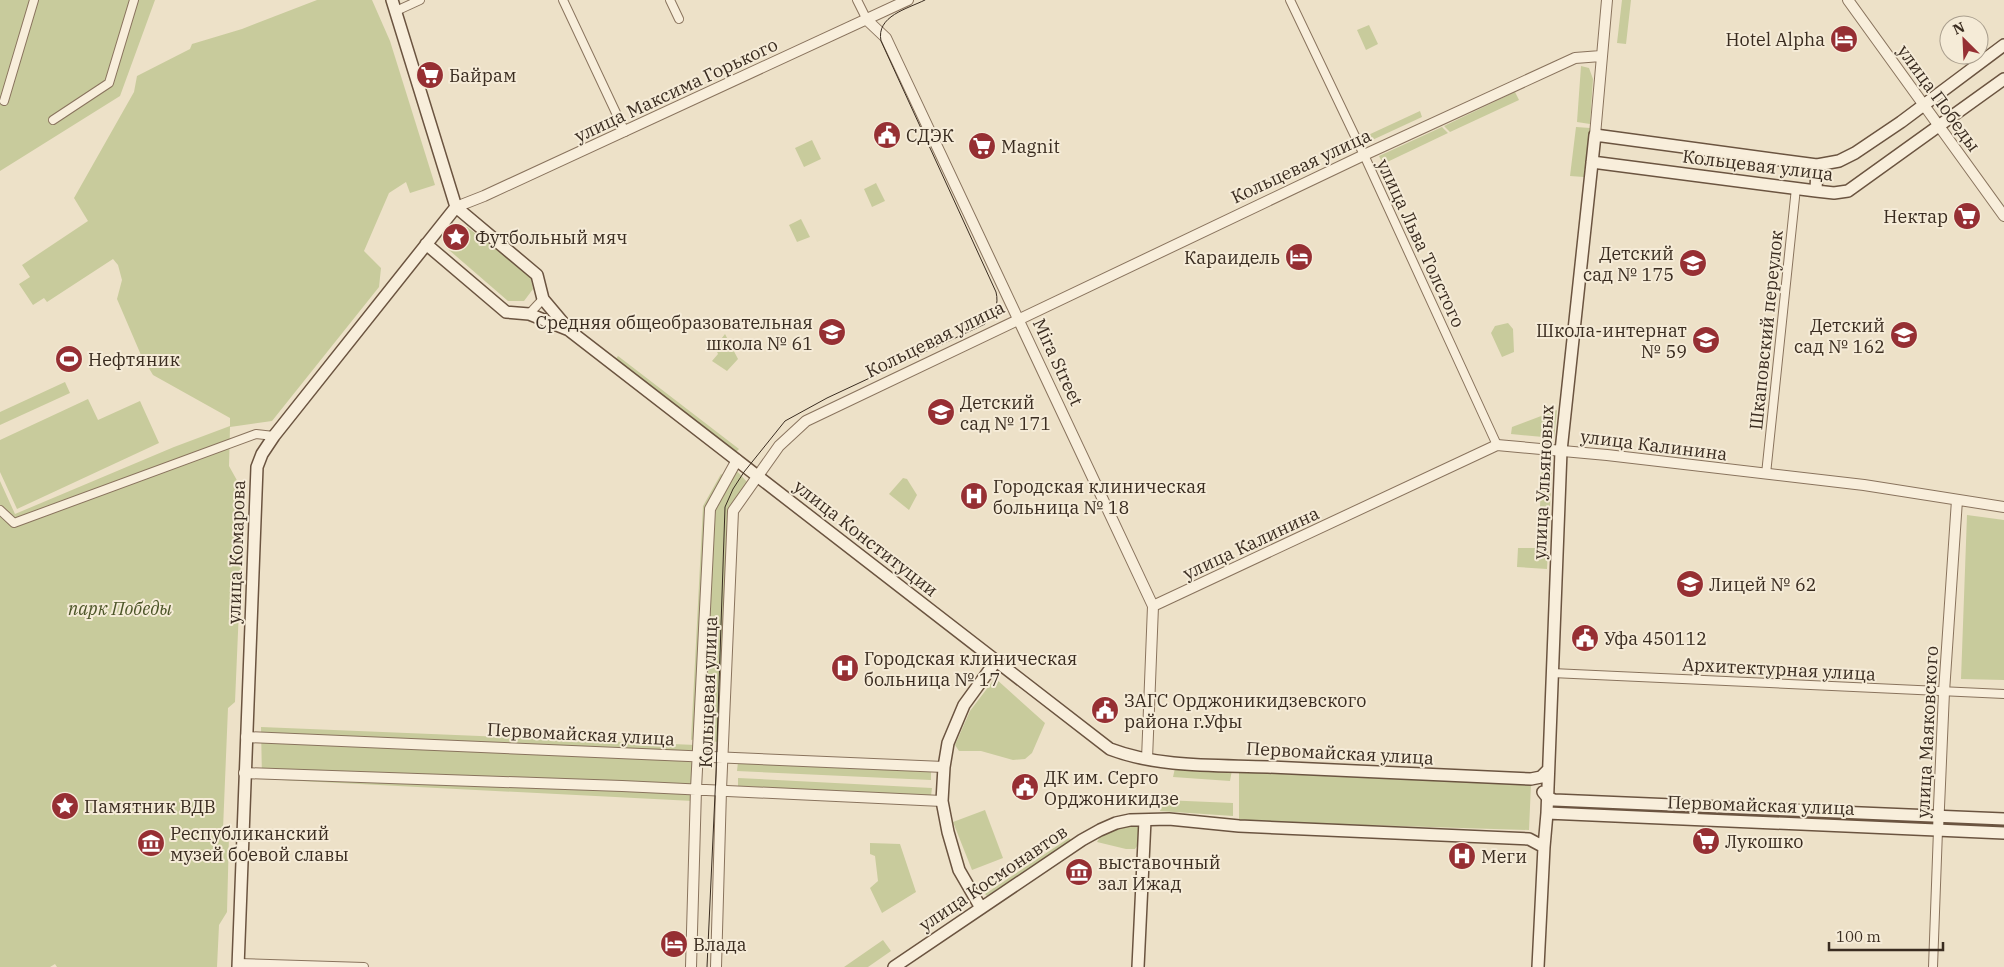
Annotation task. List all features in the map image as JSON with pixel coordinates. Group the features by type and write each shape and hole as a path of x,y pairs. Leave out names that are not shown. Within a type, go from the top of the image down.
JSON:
{"main road":[{"path":"392,0 456,207"},
{"name":"Кольцевая улица","path":"1594,135 1817,165 1839,161 1855,153 2004,45"},
{"name":"Кольцевая улица","path":"1592,162 1816,191 1834,193 1848,191 2004,79"},
{"name":"улица Ульяновых","path":"1538,967 1547,813 1561,450 1594,135"},
{"path":"1816,191 1817,165"},
{"name":"улица Комарова","path":"238,965 257,467 262,454 274,436 456,207"},
{"name":"улица Конституции","path":"456,207 537,275 543,299 570,331 1110,749 1130,757 1147,759"},
{"name":"улица Конституции","path":"426,244 506,312 528,314 570,331"},
{"path":"981,908 959,870 948,832 942,801 944,767 948,743 964,705 996,661"},
{"name":"Первомайская улица","path":"1147,759 1174,762 1531,780"},
{"path":"1547,797 1531,780 1541,777 1548,770"},
{"name":"Первомайская улица","path":"1547,797 1554,800 2004,819"},
{"path":"1529,839 1547,813"},
{"name":"Первомайская улица","path":"1547,813 2004,833"},
{"path":"1138,967 1145,820 1169,819 1240,826 1529,839 1544,847"},
{"name":"улица Космонавтов","path":"894,967 1100,830 1130,820 1145,820"}],"street":[{"path":"4,101 34,0"},
{"path":"53,120 109,84 134,0"},
{"path":"396,11 420,0"},
{"path":"563,0 625,132"},
{"path":"670,0 679,19"},
{"name":"Mira Street","path":"857,0 866,20 886,38 1153,606 1147,759"},
{"name":"улица Максима Горького","path":"456,207 625,132 908,0"},
{"name":"улица Льва Толстого","path":"1290,0 1364,155 1497,445"},
{"name":"улица Ульяновых","path":"1594,135 1607,0"},
{"name":"улица Победы","path":"1848,0 2004,216"},
{"name":"Кольцевая улица","path":"716,967 721,790 724,757 733,511 779,446 806,421 1364,155 1575,58 1601,56"},
{"name":"Шкаповский переулок","path":"1766,474 1796,188"},
{"path":"528,314 543,299"},
{"path":"0,510 14,523 256,434 274,436"},
{"name":"улица Калинина","path":"1153,606 1497,445 1561,450 1864,485 2004,507"},
{"name":"Кольцевая улица","path":"691,967 696,789 710,509 737,460"},
{"name":"улица Маяковского","path":"1933,967 1944,692 1958,500"},
{"name":"Архитектурная улица","path":"1552,673 2004,694"},
{"name":"Первомайская улица","path":"246,737 944,767"},
{"path":"244,773 721,790 942,801"},
{"path":"238,965 364,967"}],"green space":[{"path":"0,0 155,0 120,96 0,171"},
{"name":"парк Победы","path":"317,0 372,0 390,41 435,185 410,193 406,182 389,193 364,251 381,268 379,287 272,421 230,427 229,466 244,493 235,702 228,708 223,829 229,835 227,912 219,925 217,967 57,967 55,964 50,967 0,967 0,481 15,514 174,447 230,426 230,418 153,375 141,355 117,299 122,280 118,265 113,259 47,302 44,298 33,305 19,284 30,277 22,265 88,221 74,198 134,92 137,76 190,49 192,44 242,29"},
{"path":"1622,0 1631,0 1626,44 1617,43"},
{"path":"1369,25 1378,44 1366,50 1357,30"},
{"path":"1581,66 1589,68 1593,79 1590,124 1577,122"},
{"path":"1515,92 1519,100 1450,132 1444,126"},
{"path":"1420,111 1422,117 1368,142 1366,136"},
{"path":"1442,127 1448,133 1383,164 1379,156"},
{"path":"1576,127 1590,128 1584,177 1570,176"},
{"path":"812,140 821,159 804,167 795,148"},
{"path":"876,183 885,201 872,207 864,189"},
{"path":"801,219 810,237 797,242 789,225"},
{"path":"458,227 467,227 530,275 533,289 524,301 508,301 449,250 447,242"},
{"path":"1508,323 1513,329 1514,352 1502,357 1491,333 1495,326"},
{"path":"725,334 738,359 727,371 712,361 718,354 715,347"},
{"path":"618,356 739,449 735,453 615,360"},
{"path":"65,382 70,393 0,425 0,412"},
{"path":"88,399 98,420 140,401 159,443 17,509 0,472 0,440"},
{"path":"1557,410 1554,438 1511,434 1512,427"},
{"path":"1542,465 1552,466 1547,569 1517,567 1518,548 1538,548"},
{"path":"736,470 748,483 730,509 720,742 705,741 714,507"},
{"path":"721,474 724,476 709,507 695,739 691,740 703,506"},
{"path":"903,478 907,479 917,495 909,510 889,494"},
{"path":"1967,515 2004,520 2004,680 1961,679"},
{"path":"995,678 1045,723 1032,753 1025,759 1013,760 981,751 959,751 955,745 970,711"},
{"path":"261,727 696,745 693,801 262,779"},
{"path":"738,762 931,772 931,780 737,771"},
{"path":"1175,768 1232,770 1230,781 1173,777"},
{"path":"1239,769 1531,784 1529,830 1239,821"},
{"path":"738,778 932,788 931,796 738,786"},
{"path":"1163,800 1233,803 1233,816 1160,811"},
{"path":"985,810 1003,858 972,870 953,822"},
{"path":"1140,823 1141,840 1135,849 1126,849 1097,842 1102,834 1120,827"},
{"path":"1069,838 1071,840 987,896 985,894"},
{"path":"870,843 900,844 916,892 882,913 870,888 878,881 875,856 870,854"},
{"path":"883,940 891,951 868,967 844,967"}],"tram line":[{"path":"707,967 725,507 733,489 744,472 785,421 827,398 985,324 994,313 996,305 996,292 881,41 883,25 888,19 902,10 925,0"}],"place":[{"name":"Hotel Alpha","path":"1844,39"},
{"name":"Байрам","path":"430,75"},
{"name":"СДЭК","path":"887,135"},
{"name":"Magnit","path":"982,146"},
{"name":"Нектар","path":"1967,216"},
{"name":"Футбольный мяч","path":"456,237"},
{"name":"Караидель","path":"1299,257"},
{"name":"Детский сад № 175","path":"1693,263"},
{"name":"Средняя общеобразовательная школа № 61","path":"832,332"},
{"name":"Детский сад № 162","path":"1904,335"},
{"name":"Школа-интернат № 59","path":"1706,340"},
{"name":"Нефтяник","path":"69,359"},
{"name":"Детский сад № 171","path":"941,412"},
{"name":"Городская клиническая больница № 18","path":"974,496"},
{"name":"Лицей № 62","path":"1690,584"},
{"name":"Уфа 450112","path":"1585,638"},
{"name":"Городская клиническая больница № 17","path":"845,668"},
{"name":"ЗАГС Орджоникидзевского района г.Уфы","path":"1105,710"},
{"name":"ДК им. Серго Орджоникидзе","path":"1025,787"},
{"name":"Памятник ВДВ","path":"65,806"},
{"name":"Лукошко","path":"1706,841"},
{"name":"Республиканский музей боевой славы","path":"151,843"},
{"name":"Меги","path":"1462,856"},
{"name":"выставочный зал Ижад","path":"1079,872"},
{"name":"Влада","path":"674,944"}]}
